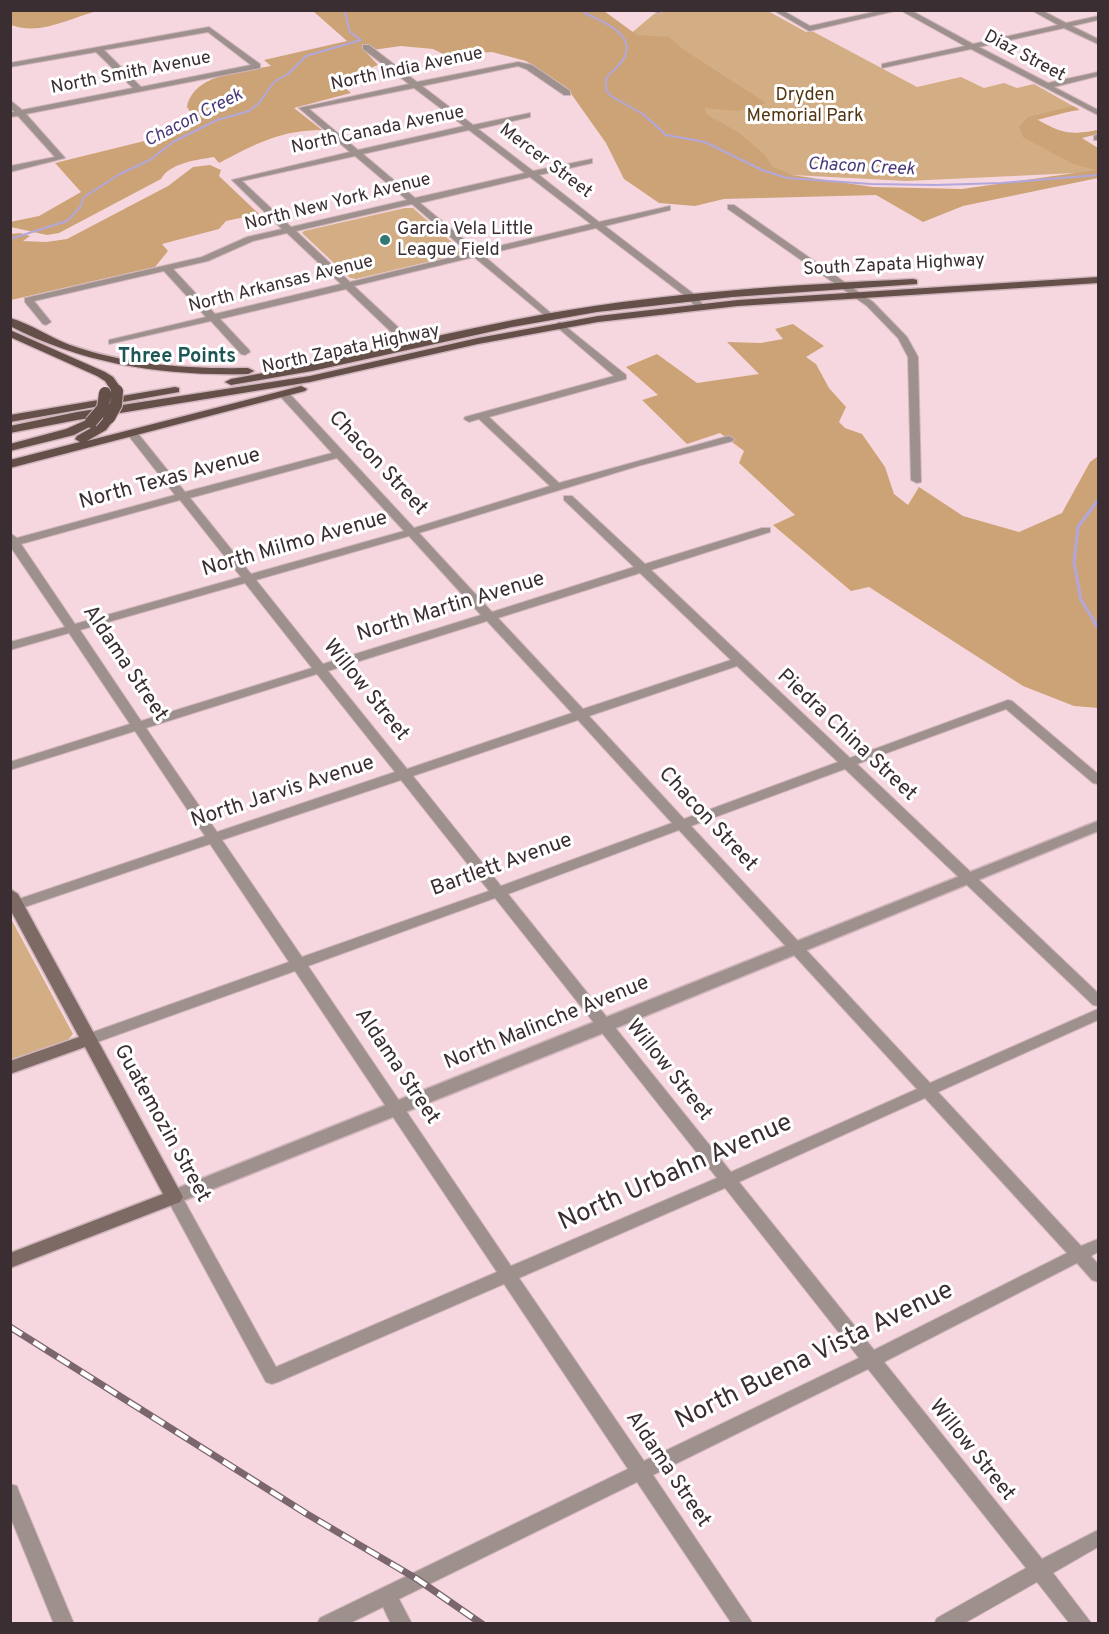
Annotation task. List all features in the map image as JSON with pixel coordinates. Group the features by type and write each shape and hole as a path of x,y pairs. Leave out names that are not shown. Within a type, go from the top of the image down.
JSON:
{"main road":[{"name":"South Zapata Highway","path":"692,297 844,285 1098,271"},
{"name":"South Zapata Highway","path":"700,307 1098,280"},
{"name":"North Zapata Highway","path":"10,419 74,406 311,368 550,316 692,297"},
{"name":"North Zapata Highway","path":"10,430 77,416 310,379 560,325 700,307"},
{"path":"10,321 74,350 140,365 198,372 311,368"},
{"path":"10,333 109,379 116,405 102,427 84,438 37,457"},
{"path":"10,341 85,375 111,392"},
{"path":"10,464 284,394 396,360"},
{"path":"10,448 64,434 91,422 103,408 111,392"},
{"name":"Guatemozin Street","path":"13,902 174,1197"},
{"name":"Bartlett Avenue","path":"10,1068 87,1040"},
{"name":"North Malinche Avenue","path":"10,1261 174,1197"}],"street":[{"path":"776,10 809,29 896,10"},
{"name":"Diaz Street","path":"903,10 1098,114"},
{"path":"1034,10 1098,42"},
{"path":"885,66 1098,18"},
{"name":"North Smith Avenue","path":"10,115 257,66 209,29 98,49"},
{"name":"Mercer Street","path":"366,47 692,297 700,307"},
{"path":"10,65 98,49 139,89"},
{"name":"North India Avenue","path":"356,153 303,108 518,63 529,67 567,93"},
{"path":"1047,86 1098,74"},
{"path":"10,102 61,158 10,169"},
{"name":"North Canada Avenue","path":"289,230 236,180 526,115"},
{"path":"356,153 550,316"},
{"name":"North New York Avenue","path":"46,322 27,300 205,259 250,239 589,161"},
{"path":"731,207 870,304 902,337 912,357 917,480"},
{"name":"North Arkansas Avenue","path":"113,342 667,208"},
{"path":"289,230 411,345"},
{"path":"166,268 245,352"},
{"path":"469,419 622,377 560,325"},
{"name":"Chacon Street","path":"284,394 1098,1275"},
{"path":"482,416 557,487"},
{"name":"Willow Street","path":"132,433 1082,1623"},
{"name":"North Milmo Avenue","path":"10,646 729,439"},
{"name":"North Texas Avenue","path":"12,540 339,454"},
{"name":"Piedra China Street","path":"568,498 1098,1001"},
{"name":"North Martin Avenue","path":"10,766 766,530"},
{"name":"Aldama Street","path":"12,540 743,1623"},
{"name":"North Jarvis Avenue","path":"13,902 405,775 739,661"},
{"name":"Bartlett Avenue","path":"87,1040 499,892 1008,704 1098,780"},
{"name":"North Malinche Avenue","path":"174,1197 605,1026 1098,826"},
{"name":"North Urbahn Avenue","path":"272,1377 728,1180 1098,1014"},
{"name":"Guatemozin Street","path":"174,1197 272,1377"},
{"name":"North Buena Vista Avenue","path":"327,1623 871,1360 1098,1245"},
{"path":"11,1494 64,1623"},
{"path":"944,1623 1098,1538"},
{"path":"386,1594 402,1623"}],"green space":[{"name":"Dryden Memorial Park","path":"673,10 768,11 806,32 812,31 917,87 961,77 984,88 1004,83 1017,88 1034,84 1080,110 1033,117 1098,153 1098,172 907,181 792,175 769,169 644,91 629,35 654,14"},
{"path":"413,208 463,252 356,279 350,278 302,233 304,231"},
{"path":"10,917 73,1034 67,1041 10,1062"}],"shaded area":[{"path":"11,10 98,11 55,25 22,28 11,25"},
{"path":"313,11 604,11 637,35 669,37 681,48 766,103 738,111 705,108 706,114 738,132 765,155 773,167 792,175 873,187 962,189 1096,170 1073,164 1023,137 1019,127 1028,117 1073,106 1079,109 1037,120 1067,132 1080,133 1098,130 1098,134 1082,138 1098,148 1098,178 963,206 923,222 876,195 724,199 695,206 659,203 624,179 606,143 567,88 526,61 492,52 445,55 433,49 401,46 365,51 378,65 337,81 351,93 294,108 322,130 281,135 219,163 214,157 177,166 161,179 59,233 47,235 11,227 10,222 39,216 81,192 55,163 189,130 196,120 187,107 191,96 209,81 221,76 271,66 264,60 347,41"},
{"path":"210,165 221,170 219,176 259,214 226,221 219,229 162,244 168,251 155,267 11,300 11,234 20,233 30,236 23,241 46,242 67,239 168,186 193,167"},
{"path":"793,324 824,346 806,357 816,364 829,388 846,407 839,422 845,428 862,434 885,467 894,494 908,505 919,487 963,516 1019,532 1062,513 1090,462 1098,456 1098,708 1074,706 1023,686 869,587 851,591 773,525 795,515 739,463 744,451 720,433 687,444 642,400 658,395 626,367 657,354 697,383 759,374 727,342 761,343 783,339 775,329"}],"waterway":[{"name":"Chacon Creek","path":"10,239 67,221 80,207 84,197 120,174 150,160 173,142 217,120 249,111 259,103 274,82 288,74 306,56 361,40 350,32 345,13 347,10"},
{"name":"Chacon Creek","path":"586,10 585,13 615,29 626,42 627,49 624,58 606,79 606,90 611,96 643,114 666,135 705,142 762,170 787,178 871,184 936,185 1001,183 1098,175"},
{"name":"Chacon Creek","path":"1096,624 1081,600 1074,562 1078,527 1098,500"},
{"name":"Chacon Creek","path":"1095,623 1098,627"}],"railway":[{"path":"10,1327 307,1514 417,1579 482,1624"}],"place":[{"name":"Garcia Vela Little League Field","path":"385,240"}],"district":[{"name":"Three Points","path":"177,358"}]}
